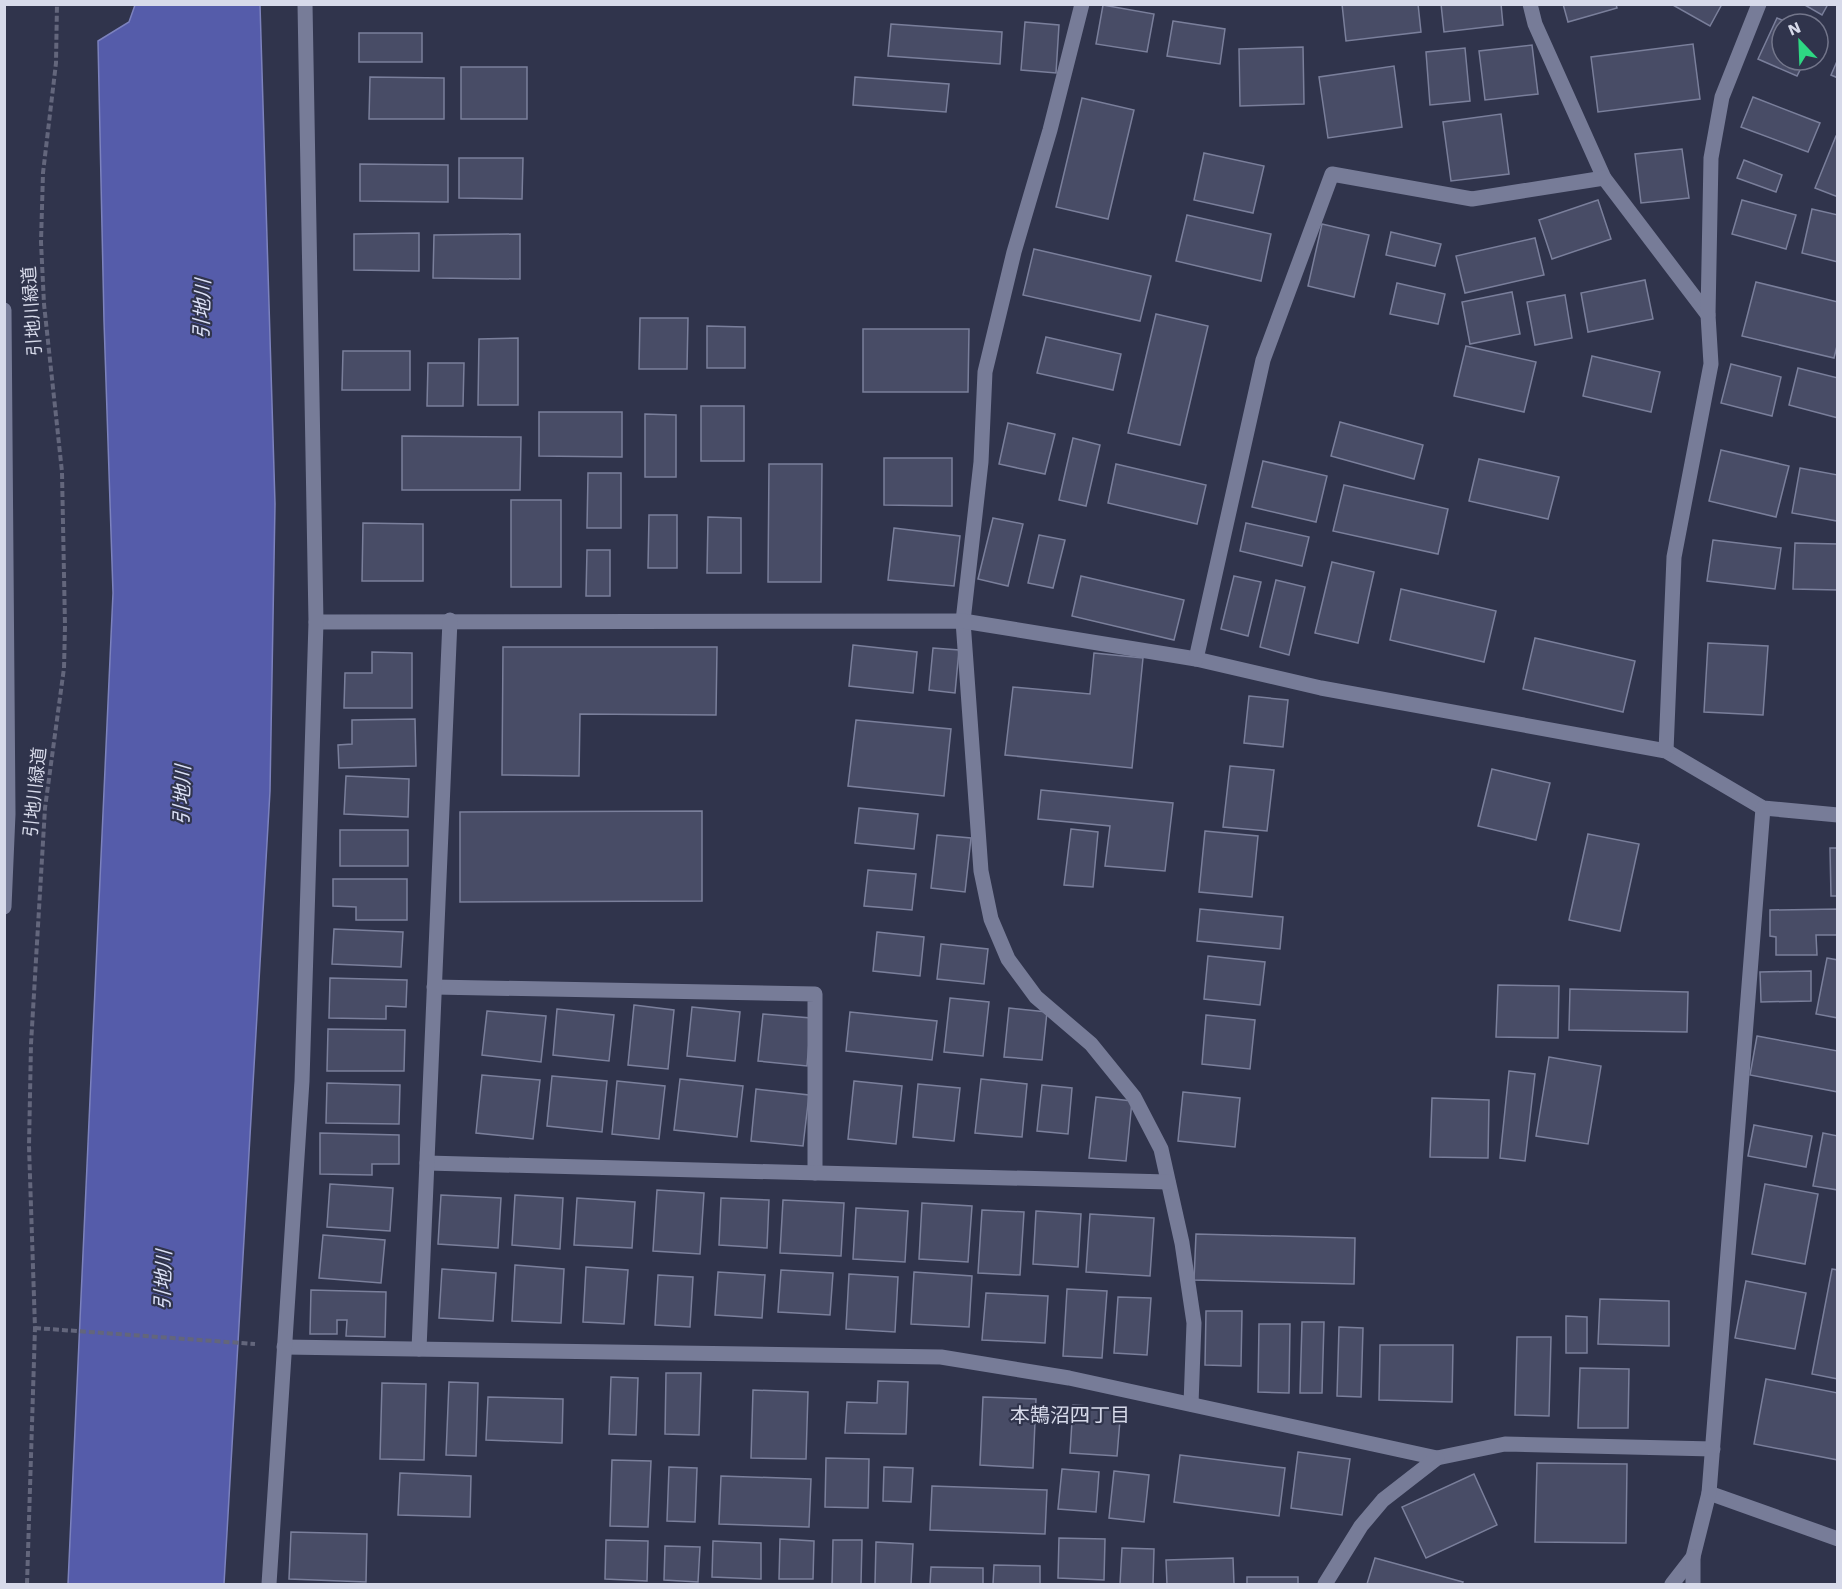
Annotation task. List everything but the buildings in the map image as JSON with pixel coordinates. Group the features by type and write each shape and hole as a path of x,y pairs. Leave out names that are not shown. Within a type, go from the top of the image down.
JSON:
{"street":[{"path":"269,1584 302,1081 316,622 305,4"},
{"path":"1082,4 1050,130 1014,252 985,372 981,462 963,621 981,871 991,919 1008,959 1036,997 1091,1044 1134,1097 1161,1149 1182,1243 1194,1323 1191,1404"},
{"path":"1530,4 1535,24 1604,178 1708,315"},
{"path":"1666,751 1674,557 1711,364 1708,315 1711,158 1722,97 1759,4"},
{"path":"1196,659 1263,360 1332,174 1472,199 1604,178"},
{"path":"4,310 8,790 4,907"},
{"path":"419,1349 450,620"},
{"path":"316,622 963,621 1196,659 1321,688 1666,751 1764,808 1838,814"},
{"path":"1693,1584 1694,1557 1709,1493 1727,1284 1729,1213 1764,808"},
{"path":"434,987 815,994 815,1173"},
{"path":"427,1163 1168,1182"},
{"path":"284,1347 941,1357 1069,1378 1437,1458 1505,1444 1713,1449"},
{"path":"1325,1584 1361,1526 1376,1509 1437,1458"},
{"path":"1709,1493 1838,1539"},
{"path":"1672,1584 1694,1557"}],"path":[{"name":"引地川緑道","path":"27,1584 35,1328 29,1146 31,1044 45,808 64,668 65,626 62,472 44,304 41,242 43,173 56,63 57,4"},
{"path":"35,1328 258,1344"}],"water":[{"name":"引地川","path":"135,5 260,5 275,504 270,791 224,1584 68,1584 113,593 98,41 129,22"}],"district":[{"name":"本鵠沼四丁目","path":"1070,1415"}]}
